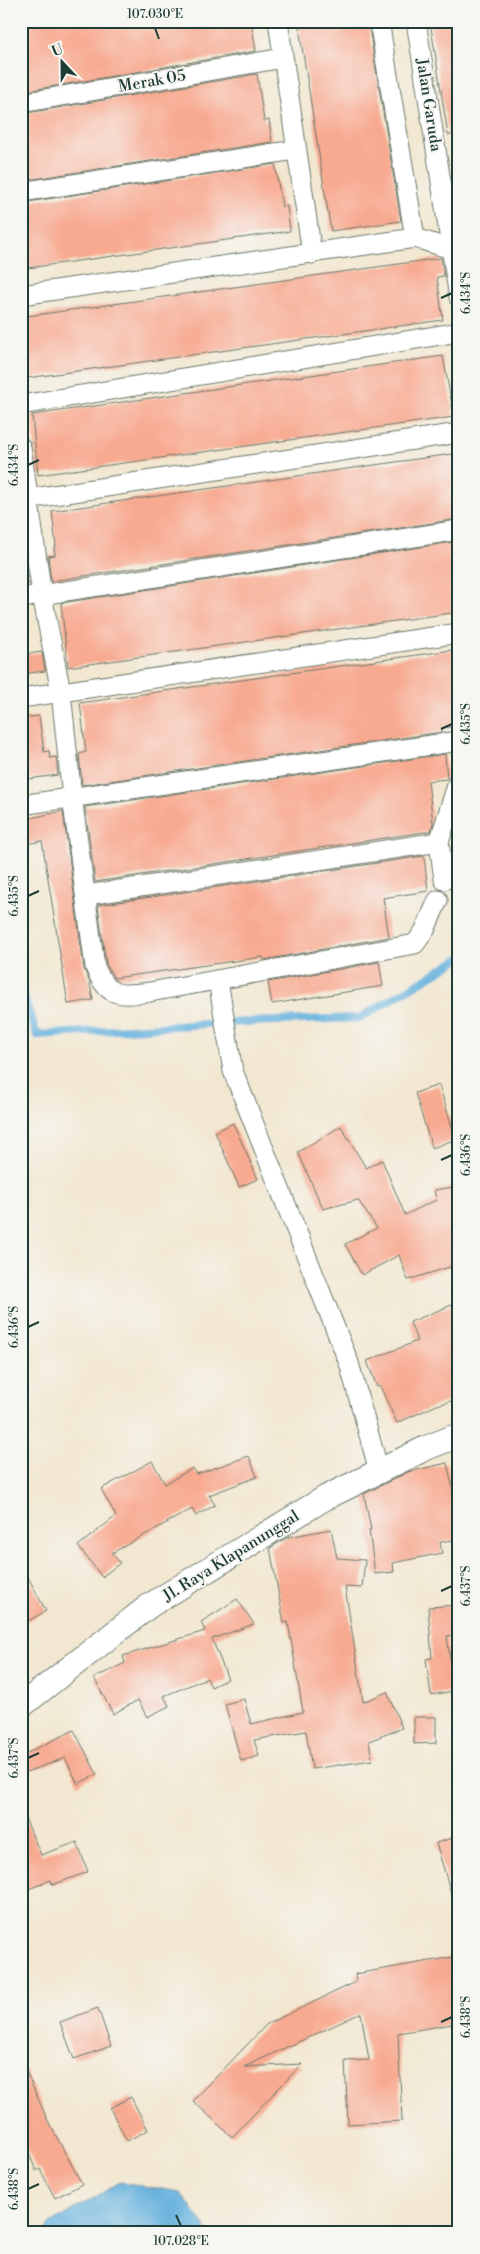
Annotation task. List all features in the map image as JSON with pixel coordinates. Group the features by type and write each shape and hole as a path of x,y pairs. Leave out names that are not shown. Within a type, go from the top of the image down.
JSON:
{"street":[{"path":"278,21 295,150 312,254"},
{"path":"379,21 414,238"},
{"name":"Jalan Garuda","path":"416,21 455,248 459,298"},
{"name":"Merak 05","path":"21,104 283,58"},
{"path":"21,192 295,150"},
{"path":"21,295 414,238 455,248"},
{"path":"21,405 459,332"},
{"path":"25,499 459,433"},
{"path":"21,447 25,499 61,692 72,797 87,894 95,967 102,983 111,992 133,994 415,944 425,930 438,900"},
{"path":"21,598 459,530"},
{"path":"21,698 459,633"},
{"path":"21,804 459,741"},
{"path":"444,880 439,842 459,779"},
{"path":"87,894 439,842"},
{"path":"218,980 233,1071 349,1363 379,1471"},
{"name":"Jl. Raya Klapanunggal","path":"21,1706 149,1606 325,1498 426,1448 459,1435"}],"water":[{"path":"120,2182 180,2192 210,2233 43,2233 49,2225"}],"building":[{"path":"21,21 251,21 256,51 21,92"},
{"path":"298,21 368,21 401,221 331,231"},
{"path":"430,21 459,21 459,134 448,135"},
{"path":"257,74 264,121 269,120 272,142 21,181 21,114"},
{"path":"275,164 282,207 287,206 290,231 21,269 21,203"},
{"path":"441,258 444,276 437,277 443,320 27,378 21,317"},
{"path":"443,356 454,417 38,475 32,415"},
{"path":"459,453 459,519 51,581 48,556 55,555 54,547 56,547 52,511"},
{"path":"459,541 459,612 68,667 61,603"},
{"path":"26,559 29,584 21,585 21,560"},
{"path":"459,649 459,726 442,728 442,732 82,785 79,754 86,752 80,703"},
{"path":"42,652 45,671 21,674 21,655"},
{"path":"39,716 44,752 49,751 50,758 56,757 58,775 21,780 21,718"},
{"path":"445,754 447,779 428,781 433,823 431,831 95,882 85,807"},
{"path":"63,811 84,969 90,983 93,1000 68,1004 42,841 21,845 21,820"},
{"path":"424,856 428,891 383,898 389,937 264,960 263,957 114,978 106,964 98,905"},
{"path":"379,962 383,986 272,1004 268,982"},
{"path":"439,1085 456,1139 432,1148 415,1093"},
{"path":"233,1123 258,1179 239,1187 215,1132"},
{"path":"341,1126 366,1168 382,1160 405,1215 436,1200 434,1190 459,1186 459,1264 408,1280 399,1255 362,1275 345,1244 377,1228 358,1200 323,1209 298,1152"},
{"path":"459,1302 459,1399 437,1405 397,1423 380,1386 377,1387 367,1361 417,1341 410,1322"},
{"path":"249,1456 257,1477 209,1495 215,1505 196,1516 192,1509 112,1553 120,1563 102,1577 78,1546 116,1516 101,1489 152,1461 165,1484 193,1468 197,1474"},
{"path":"447,1463 456,1502 459,1502 459,1539 440,1542 442,1553 393,1563 394,1572 375,1574 369,1530 371,1530 364,1494 408,1472"},
{"path":"331,1529 337,1558 365,1560 362,1588 345,1587 363,1702 387,1692 402,1728 369,1741 372,1760 312,1769 306,1731 254,1740 259,1756 241,1761 225,1704 244,1699 251,1724 303,1712 288,1622 284,1623 270,1548 288,1537"},
{"path":"21,1564 46,1611 28,1621 21,1609"},
{"path":"237,1599 254,1624 212,1639 228,1679 211,1687 207,1678 164,1696 169,1706 147,1717 138,1700 113,1714 94,1678 125,1663 123,1656 205,1631 201,1622"},
{"path":"459,1605 459,1635 447,1636 454,1691 431,1695 426,1659 432,1658 428,1607"},
{"path":"414,1717 436,1717 436,1743 414,1744"},
{"path":"74,1730 97,1774 78,1784 65,1758 21,1774 21,1756"},
{"path":"21,1809 41,1855 77,1842 88,1872 52,1885 51,1880 21,1892"},
{"path":"459,1836 459,1902 454,1903 436,1843"},
{"path":"459,1956 459,2023 398,2033 402,2121 348,2124 345,2061 369,2060 361,2013 244,2067 302,2064 232,2137 193,2101 267,2024 356,1982 355,1974"},
{"path":"98,2008 111,2046 74,2059 60,2022"},
{"path":"21,2060 47,2119 82,2184 55,2198 40,2169 36,2171 21,2132"},
{"path":"131,2097 148,2130 127,2141 110,2108"}],"waterway":[{"path":"21,989 37,1035 220,1023 360,1018 459,959"}]}
